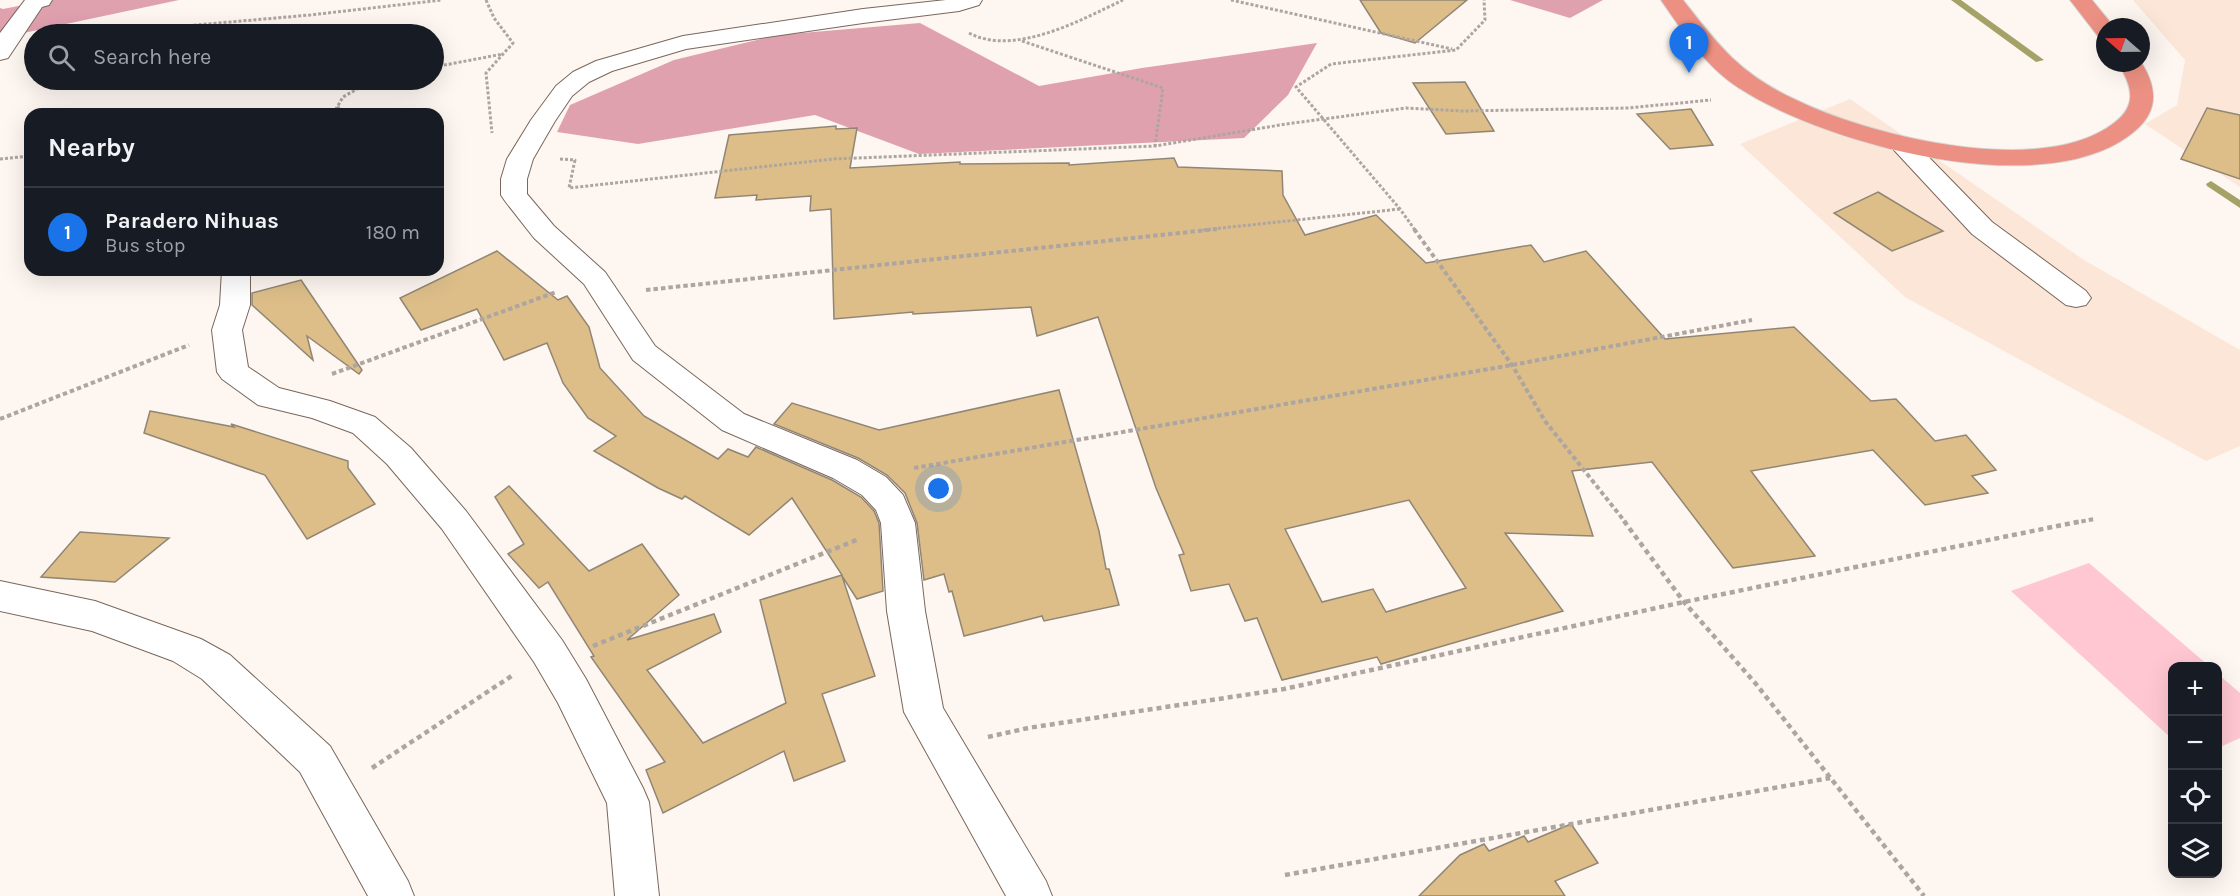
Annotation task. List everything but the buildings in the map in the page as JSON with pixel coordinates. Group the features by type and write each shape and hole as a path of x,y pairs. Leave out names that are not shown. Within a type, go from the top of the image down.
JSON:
{"highway":[{"path":"1672,0 1719,61 1743,81 1807,114 1857,134 1903,145 2000,156 2087,148 2114,135 2137,118 2144,99 2136,72"},
{"path":"2081,0 2096,19"}],"street":[{"path":"0,53 35,1"},
{"path":"965,3 683,42 604,66 581,77 564,91 543,120 520,159 514,179 514,195 544,232 595,278 645,353 733,422 845,469 874,486 891,504 898,523 906,611 924,712 1030,896"},
{"path":"1903,145 1982,228 2076,298"},
{"path":"236,276 235,305 227,330 233,372 269,397 319,409 364,425 399,456 454,520 548,651 572,691 627,802 636,868 637,896"},
{"path":"0,596 95,616 187,651 216,667 315,759 392,896"}],"path":[{"path":"208,24 442,0"},
{"path":"486,0 494,18 513,43 486,73 493,137 520,159 575,160 569,189 833,159 1155,146 1322,118 1406,108 1462,111 1628,108 1768,95"},
{"path":"1022,41 1074,22 1123,0"},
{"path":"1231,0 1456,50"},
{"path":"1484,0 1485,20 1456,50 1330,64 1296,87 1400,209 1512,365 1545,421 1639,540 1684,602 1756,684 1924,896"},
{"path":"965,3 970,36 988,41 1022,41 1163,88 1155,146"},
{"path":"444,65 503,54"},
{"path":"337,107 344,98 357,90"},
{"path":"0,159 24,157"},
{"path":"269,397 595,278 648,291 1400,209"},
{"path":"860,478 1512,365 1752,320"},
{"path":"0,419 227,330"},
{"path":"945,748 1028,728 1284,689 1684,602 2094,519"},
{"path":"584,650 898,523"},
{"path":"334,794 548,651"},
{"path":"1285,875 1830,778"}],"shaded area":[{"path":"49,0 179,0 66,24 24,24 24,33 0,38 0,8"},
{"path":"1510,0 1603,0 1570,18"},
{"path":"2133,0 2240,0 2240,187 2145,124 2177,105 2185,60"},
{"path":"920,23 1039,86 1142,68 1317,43 1288,95 1244,138 919,154 815,115 638,144 557,132 570,105 674,60 778,35"},
{"path":"1850,99 2084,260 2240,350 2240,446 2206,461 1905,297 1740,144"},
{"path":"2089,563 2204,662 2168,662 2168,735 2011,591"},
{"path":"2222,677 2240,693 2240,738 2222,746"}],"waterway":[{"path":"1955,0 2039,60"},
{"path":"2211,184 2240,205"}],"place":[{"name":"Paradero Nihuas","path":"1689,73"}]}
